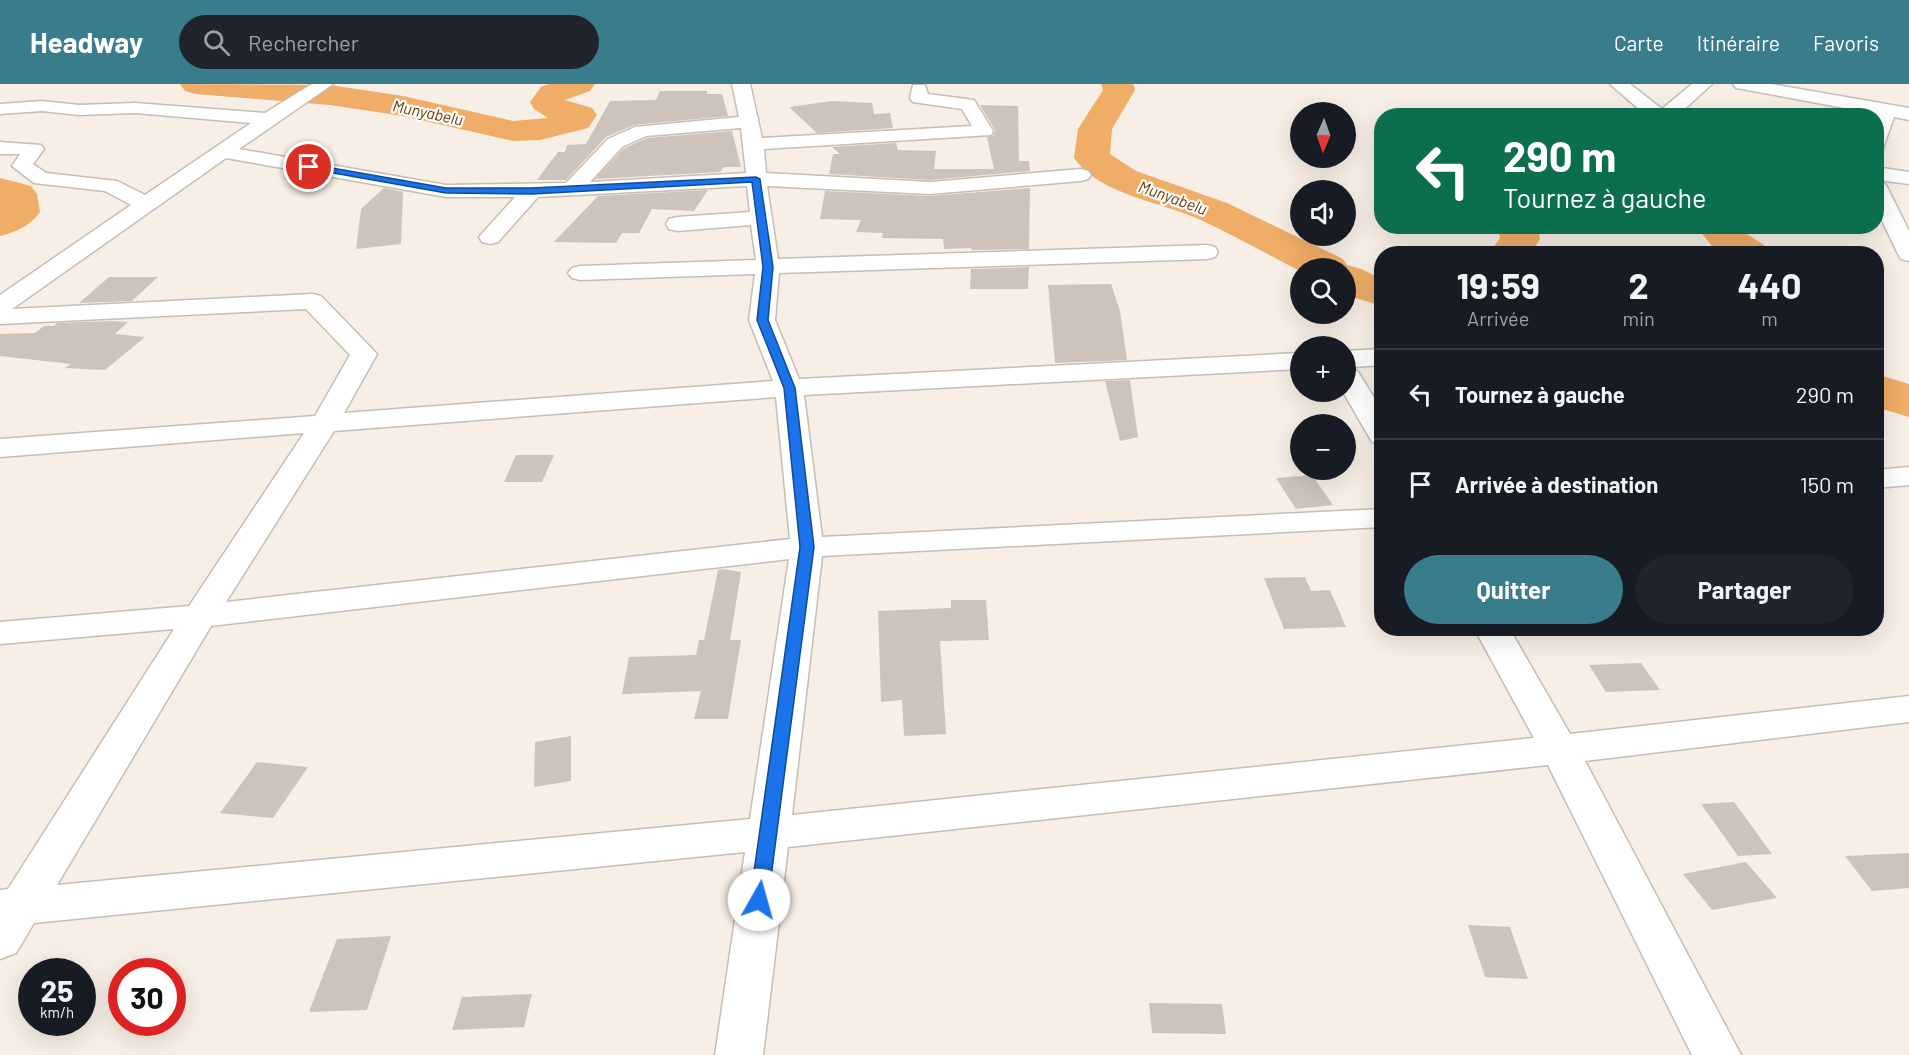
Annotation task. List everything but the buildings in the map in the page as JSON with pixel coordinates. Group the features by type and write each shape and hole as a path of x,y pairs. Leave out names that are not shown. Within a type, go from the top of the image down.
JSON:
{"street":[{"path":"739,1055 807,547 789,388 762,320 768,267 752,133 741,84"},
{"path":"1619,84 1649,108"},
{"path":"1674,108 1703,84"},
{"path":"1742,84 1876,108"},
{"path":"572,189 615,143 642,131 752,133 984,131 968,104 919,98 919,89"},
{"path":"0,306 225,152 269,119 313,91"},
{"path":"0,109 42,106 79,111 135,108 269,119"},
{"path":"1884,109 1909,114"},
{"path":"1884,119 1887,110"},
{"path":"0,148 34,149 22,166 42,178 110,185 147,205"},
{"path":"225,152 446,191 532,191 756,179 930,188 1081,175"},
{"path":"1884,174 1909,178"},
{"path":"490,237 532,191"},
{"path":"1884,203 1908,248"},
{"path":"677,224 763,218"},
{"path":"580,273 1207,252"},
{"path":"0,317 312,301 364,354 325,423 11,907 0,940"},
{"path":"1356,358 1374,357"},
{"path":"0,448 789,388 1290,362"},
{"path":"1356,390 1374,422"},
{"path":"1884,478 1909,476"},
{"path":"0,633 200,616 807,547 1374,518"},
{"path":"1496,636 1560,750 1717,1055"},
{"path":"11,907 767,834 1560,750 1909,709"}],"waterway":[{"name":"Munyabelu","path":"196,84 330,95 403,106 513,131 540,130 576,121 580,115 558,110 546,102 552,94 579,84"},
{"name":"Munyabelu","path":"1117,84 1119,90 1095,129 1092,158 1123,179 1213,211 1308,258"},
{"name":"Munyabelu","path":"0,189 18,194 20,212 0,224"},
{"name":"Munyabelu","path":"1515,246 1520,239 1519,234"},
{"name":"Munyabelu","path":"1723,234 1738,246"},
{"name":"Munyabelu","path":"1356,283 1374,291"},
{"name":"Munyabelu","path":"1884,392 1909,402"}],"route":[{"path":"309,167 446,191 532,191 756,179 768,267 762,320 789,388 807,547 759,900"}]}
